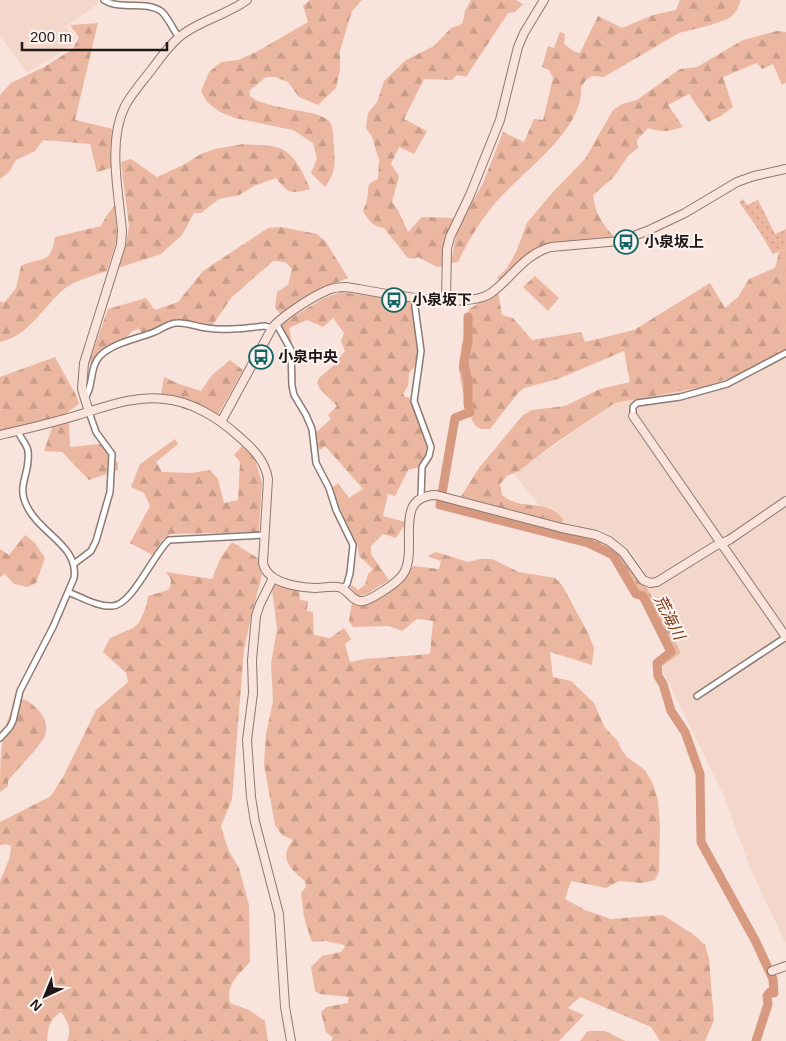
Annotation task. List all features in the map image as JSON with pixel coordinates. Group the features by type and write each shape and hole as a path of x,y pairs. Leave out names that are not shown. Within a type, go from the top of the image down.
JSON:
{"street":[{"path":"104,0 116,5 138,4 155,7 166,16 179,37"},
{"path":"75,563 91,551 96,541 110,492 112,454 96,432 84,399 82,382 84,363 121,244 122,231 115,150 122,112 131,96 179,37 192,28 247,0"},
{"path":"446,299 450,236 470,195 500,120 518,47 524,33 544,0"},
{"path":"220,422 274,325 318,295 336,287 347,287 415,297 470,301 479,299 491,293 530,256 540,250 551,247 620,241 685,213 737,182 786,169"},
{"path":"415,297 421,351 414,400 432,447 422,467 421,497"},
{"path":"84,399 90,388 100,355 111,348 155,332 167,325 177,322 222,329 274,325"},
{"path":"274,325 291,350 294,395 312,429 316,463 353,545 350,573 344,588"},
{"path":"697,696 786,637 633,416 633,407 637,402 680,397 720,386 786,354"},
{"path":"0,435 138,399 164,398 187,405 220,422 251,448 266,468 268,479 264,535 264,569 273,578 298,586 344,588 356,600 364,602 404,575 410,555 408,530 412,508 421,497 436,495 596,535 609,541 623,552 643,580 650,583 657,582 715,546 722,544 786,501"},
{"path":"0,738 13,721 20,691 53,627 74,578 75,563 61,544 40,525 28,509 21,491 28,464 28,448 20,437 18,430"},
{"path":"68,592 101,604 115,606 122,604 169,540 264,535"},
{"path":"273,578 256,616 252,650 253,692 247,740 252,805 278,914 285,1007 291,1041"},
{"path":"772,970 786,966"}],"shaded area":[{"path":"0,0 99,1 97,5 66,26 75,39 71,46 29,72 26,71 0,36"},
{"path":"786,349 786,944 752,873 723,794 661,667 681,653 647,590 644,569 625,545 601,530 552,521 514,474 615,403 703,387 733,377"}],"green space":[{"path":"310,0 362,0 352,11 347,27 340,51 340,70 336,88 318,105 299,97 288,82 275,77 266,77 249,91 250,96 258,101 316,114 329,121 333,134 334,163 333,172 325,187 311,173 317,159 313,143 293,130 235,118 220,112 207,102 201,91 209,72 221,62 238,60 258,51 308,22 303,6"},
{"path":"471,0 516,0 523,4 515,12 508,13 466,77 457,75 452,80 424,79 404,119 427,131 414,154 399,147 391,164 399,176 392,202 398,210 408,232 422,217 455,218 446,241 444,266 437,267 418,257 413,259 407,257 384,228 371,222 363,211 367,200 368,187 378,179 379,160 372,137 366,128 368,113 377,102 384,81 406,60 434,46 451,28 460,25 463,22 465,11"},
{"path":"680,0 741,0 737,10 730,18 679,33 604,77 592,76 586,80 581,87 579,103 572,120 561,136 503,194 482,220 458,262 451,263 457,230 483,183 503,132 524,142 534,119 543,120 553,78 549,70 542,67 548,46 554,48 560,32 565,34 564,44 575,52 580,53 598,16 622,28 653,15 676,10"},
{"path":"98,23 75,120 113,129 111,168 97,172 90,144 43,140 35,151 16,160 9,172 0,179 0,95 11,83 44,67 73,49 79,37 70,25"},
{"path":"777,31 786,32 786,83 782,85 773,64 762,69 757,63 723,77 733,107 721,116 708,122 689,94 668,105 683,127 666,131 648,128 637,140 638,148 628,156 614,177 593,195 595,208 600,218 615,238 546,244 531,252 500,280 497,278 507,268 516,252 527,223 552,193 585,159 613,110 622,104 637,100 680,69 697,67 743,40"},
{"path":"243,144 276,147 288,153 305,177 310,189 298,192 290,191 276,178 254,186 239,195 219,199 201,213 194,213 182,235 161,254 118,268 126,244 129,226 121,162 131,159 157,177 201,154 215,149"},
{"path":"743,199 747,205 758,200 775,234 786,229 786,249 773,254 739,202"},
{"path":"115,205 117,240 107,271 85,278 64,289 19,334 0,342 0,301 4,303 16,288 21,266 48,256 51,253 55,237 101,226"},
{"path":"281,227 317,234 326,242 348,278 323,288 281,315 275,308 277,292 288,285 292,269 285,262 273,261 231,298 210,329 174,326 145,336 139,329 96,357 88,365 108,309 146,298 155,310 178,302 203,271 268,228"},
{"path":"786,249 786,349 733,377 703,387 615,403 554,444 519,471 507,476 500,484 502,495 508,499 551,509 563,519 562,524 460,498 479,468 523,415 532,410 565,406 600,389 630,382 624,351 558,379 524,388 490,429 479,428 473,422 470,415 459,369 469,309 498,292 502,315 513,318 532,340 581,332 585,342 634,330 710,283 725,308 738,297 749,279 775,268 779,252"},
{"path":"535,276 559,298 548,311 523,287"},
{"path":"341,292 412,302 419,352 418,363 409,373 408,386 403,393 405,397 409,397 416,411 429,450 419,467 408,470 395,496 388,494 383,516 406,523 396,538 383,534 371,546 371,554 389,580 367,594 359,596 350,587 352,585 358,590 365,585 368,574 373,569 359,556 358,547 331,489 338,483 349,498 363,489 325,446 320,450 315,445 314,434 331,419 328,415 337,406 320,389 317,383 319,378 334,365 345,351 341,341 344,333 333,318 323,327 307,320 289,328 292,343 290,344 281,328 283,323 324,298"},
{"path":"55,357 79,404 61,417 0,430 0,377"},
{"path":"230,360 243,370 218,415 187,400 161,394 164,377 201,391 212,375"},
{"path":"69,422 70,447 100,444 118,463 118,470 89,480 62,452 44,451 53,425"},
{"path":"175,439 178,444 156,462 162,472 191,473 210,470 218,479 224,503 238,500 240,462 234,455 242,446 254,457 262,482 259,532 171,534 163,539 152,555 130,543 150,506 144,493 131,487 140,464"},
{"path":"442,501 592,537 610,545 632,566 642,580 681,653 661,667 659,664 673,652 644,595 637,592 614,554 589,541 477,516 442,504"},
{"path":"25,535 35,543 45,558 36,583 28,587 14,584 5,574 0,577 0,549 9,555"},
{"path":"232,542 259,559 262,575 244,650 232,799 221,826 228,849 239,868 249,905 250,962 234,980 229,996 230,1003 249,1010 265,1021 268,1041 67,1041 68,1026 61,1012 50,1024 47,1041 0,1041 0,881 10,857 11,846 6,844 0,845 0,822 51,796 63,777 96,710 128,682 126,673 103,652 110,638 133,628 139,623 146,607 148,596 170,588 171,580 166,572 212,579 221,557"},
{"path":"436,552 468,562 492,559 519,572 555,578 562,585 594,648 592,665 550,652 553,677 571,681 594,703 605,728 618,741 627,757 645,770 652,782 658,800 660,827 659,871 655,880 642,883 619,881 606,888 571,881 565,899 585,910 611,919 663,915 694,935 705,945 709,959 714,1020 705,1041 660,1041 651,1027 580,997 568,1008 584,1015 559,1041 331,1041 333,1038 326,1032 321,1012 326,1007 348,1003 349,997 320,994 315,991 311,967 322,956 341,952 345,947 344,945 326,941 313,942 311,940 304,917 301,893 306,887 305,881 291,868 286,858 286,852 293,840 282,835 275,825 264,765 266,734 273,701 271,664 277,629 272,589 275,584 299,588 300,600 308,601 307,611 313,612 314,635 330,638 344,628 351,639 345,644 350,662 364,659 430,654 433,621 417,619 402,631 389,626 353,627 349,621 352,601 365,604 397,586 413,566 439,569 441,561 429,557 429,555"},
{"path":"20,699 26,700 41,713 45,722 46,733 38,746 8,781 8,786 0,792 2,742 8,718"},
{"path":"588,1031 605,1031 625,1041 580,1041"}],"waterway":[{"name":"荒海川","path":"468,317 468,342 464,363 468,382 470,412 455,418 440,505 588,543 613,555 636,594 643,596 671,652 657,663 658,676 663,684 671,711 685,732 700,774 701,842 756,942 773,979 774,993 770,992 767,996 768,1004 756,1041"}],"place":[{"name":"小泉坂上","path":"626,242"},
{"name":"小泉坂下","path":"394,300"},
{"name":"小泉中央","path":"261,357"}]}
